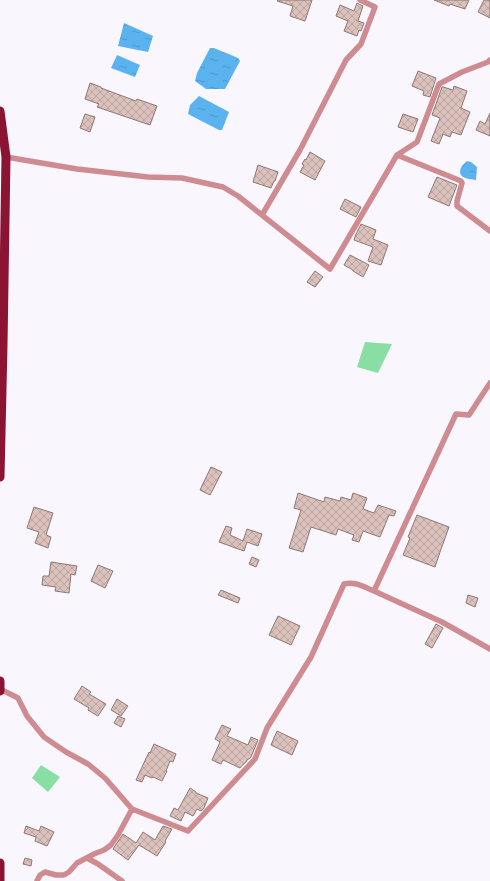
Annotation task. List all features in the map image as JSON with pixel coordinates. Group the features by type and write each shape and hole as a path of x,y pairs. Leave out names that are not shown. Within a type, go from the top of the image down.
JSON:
{"highway":[{"path":"0,111 6,157 0,477"},
{"path":"0,681 0,690"},
{"path":"0,863 0,881"}],"street":[{"path":"262,216 300,150 346,60 361,44 375,7 360,0"},
{"path":"6,157 77,169 182,178 223,187 238,196 330,269 397,155 417,142 439,84 490,60"},
{"path":"397,155 461,181 462,183 457,206 490,232"},
{"path":"374,591 456,414 469,415 490,384"},
{"path":"0,690 18,698 27,716 44,737 66,752 88,764 105,778 132,808 188,832 255,759 267,728 311,657 344,584 350,582 374,591 442,622 490,649"},
{"path":"37,881 40,875 45,872 56,875 64,875 77,863 111,846 132,808"},
{"path":"87,858 122,881"}],"green space":[{"path":"365,342 392,344 378,373 357,367"},
{"path":"41,765 60,777 48,792 32,778"}],"water":[{"path":"124,23 153,36 148,52 118,46"},
{"path":"210,48 214,48 238,58 240,61 225,89 206,89 195,81 197,73"},
{"path":"117,55 140,65 135,77 111,68"},
{"path":"199,96 229,112 222,130 219,130 188,114 190,105"},
{"path":"467,161 471,162 477,167 476,180 465,178 460,173 461,168"}],"building":[{"path":"312,0 305,21 290,16 293,6 277,1"},
{"path":"434,0 469,0 465,9 450,4 449,6"},
{"path":"484,0 490,1 490,18 478,12"},
{"path":"357,3 363,6 358,21 364,23 357,36 344,31 348,21 336,16 340,5 354,11"},
{"path":"418,71 436,78 430,97 423,95 424,91 412,86"},
{"path":"90,83 136,101 137,99 157,106 150,125 97,107 99,104 85,99"},
{"path":"454,86 467,91 461,108 470,112 461,135 452,132 450,137 443,134 439,144 431,141 440,118 432,115 442,87 453,90"},
{"path":"490,113 490,136 476,130 480,121 485,124"},
{"path":"85,114 95,117 90,132 80,128"},
{"path":"403,114 418,119 413,132 398,127"},
{"path":"310,152 325,161 315,180 300,172 304,165 302,164"},
{"path":"258,165 278,172 271,188 253,182"},
{"path":"437,177 457,185 449,206 428,197"},
{"path":"345,199 361,207 356,217 340,209"},
{"path":"361,224 376,230 373,239 388,245 381,265 368,261 373,247 354,240"},
{"path":"350,255 369,265 363,277 344,265"},
{"path":"315,271 323,277 315,287 307,282"},
{"path":"211,467 222,472 210,495 200,490"},
{"path":"298,493 324,502 325,497 340,501 341,497 351,500 353,493 367,498 363,509 374,513 378,505 396,511 394,516 389,515 380,537 363,531 359,542 352,540 354,535 338,529 336,535 311,527 303,552 289,548 301,510 294,508"},
{"path":"34,507 53,513 46,535 51,537 48,548 35,543 39,532 27,528"},
{"path":"417,515 449,527 435,567 403,555 410,538 408,537"},
{"path":"226,526 232,528 230,535 243,541 247,529 262,534 258,546 247,542 244,551 219,542"},
{"path":"252,557 259,560 256,567 249,564"},
{"path":"51,562 77,566 75,575 71,574 69,593 55,591 56,587 42,585 43,576 49,576"},
{"path":"98,565 113,571 105,588 91,581"},
{"path":"221,590 240,598 238,603 218,595"},
{"path":"468,595 478,598 475,607 466,603"},
{"path":"278,616 300,626 291,645 269,635"},
{"path":"436,624 443,628 432,648 425,644"},
{"path":"82,686 91,692 89,694 106,704 98,716 88,710 89,708 74,699"},
{"path":"117,699 128,706 121,716 111,710"},
{"path":"118,716 125,719 121,727 114,723"},
{"path":"222,725 231,729 227,736 248,745 251,737 258,740 251,757 240,768 223,760 221,764 212,760 220,742 215,739"},
{"path":"277,731 298,741 292,755 271,745"},
{"path":"154,744 176,754 173,762 170,761 162,781 145,775 142,782 136,780 149,752 150,753"},
{"path":"190,788 196,793 208,798 204,808 201,811 197,809 193,816 185,812 181,821 170,816 174,808 178,810"},
{"path":"26,826 39,831 41,826 54,832 47,846 35,841 36,837 24,833"},
{"path":"163,826 172,829 157,856 139,845 128,860 113,849 123,834 136,843 143,832 155,840"},
{"path":"25,858 32,860 31,866 23,864"}]}
